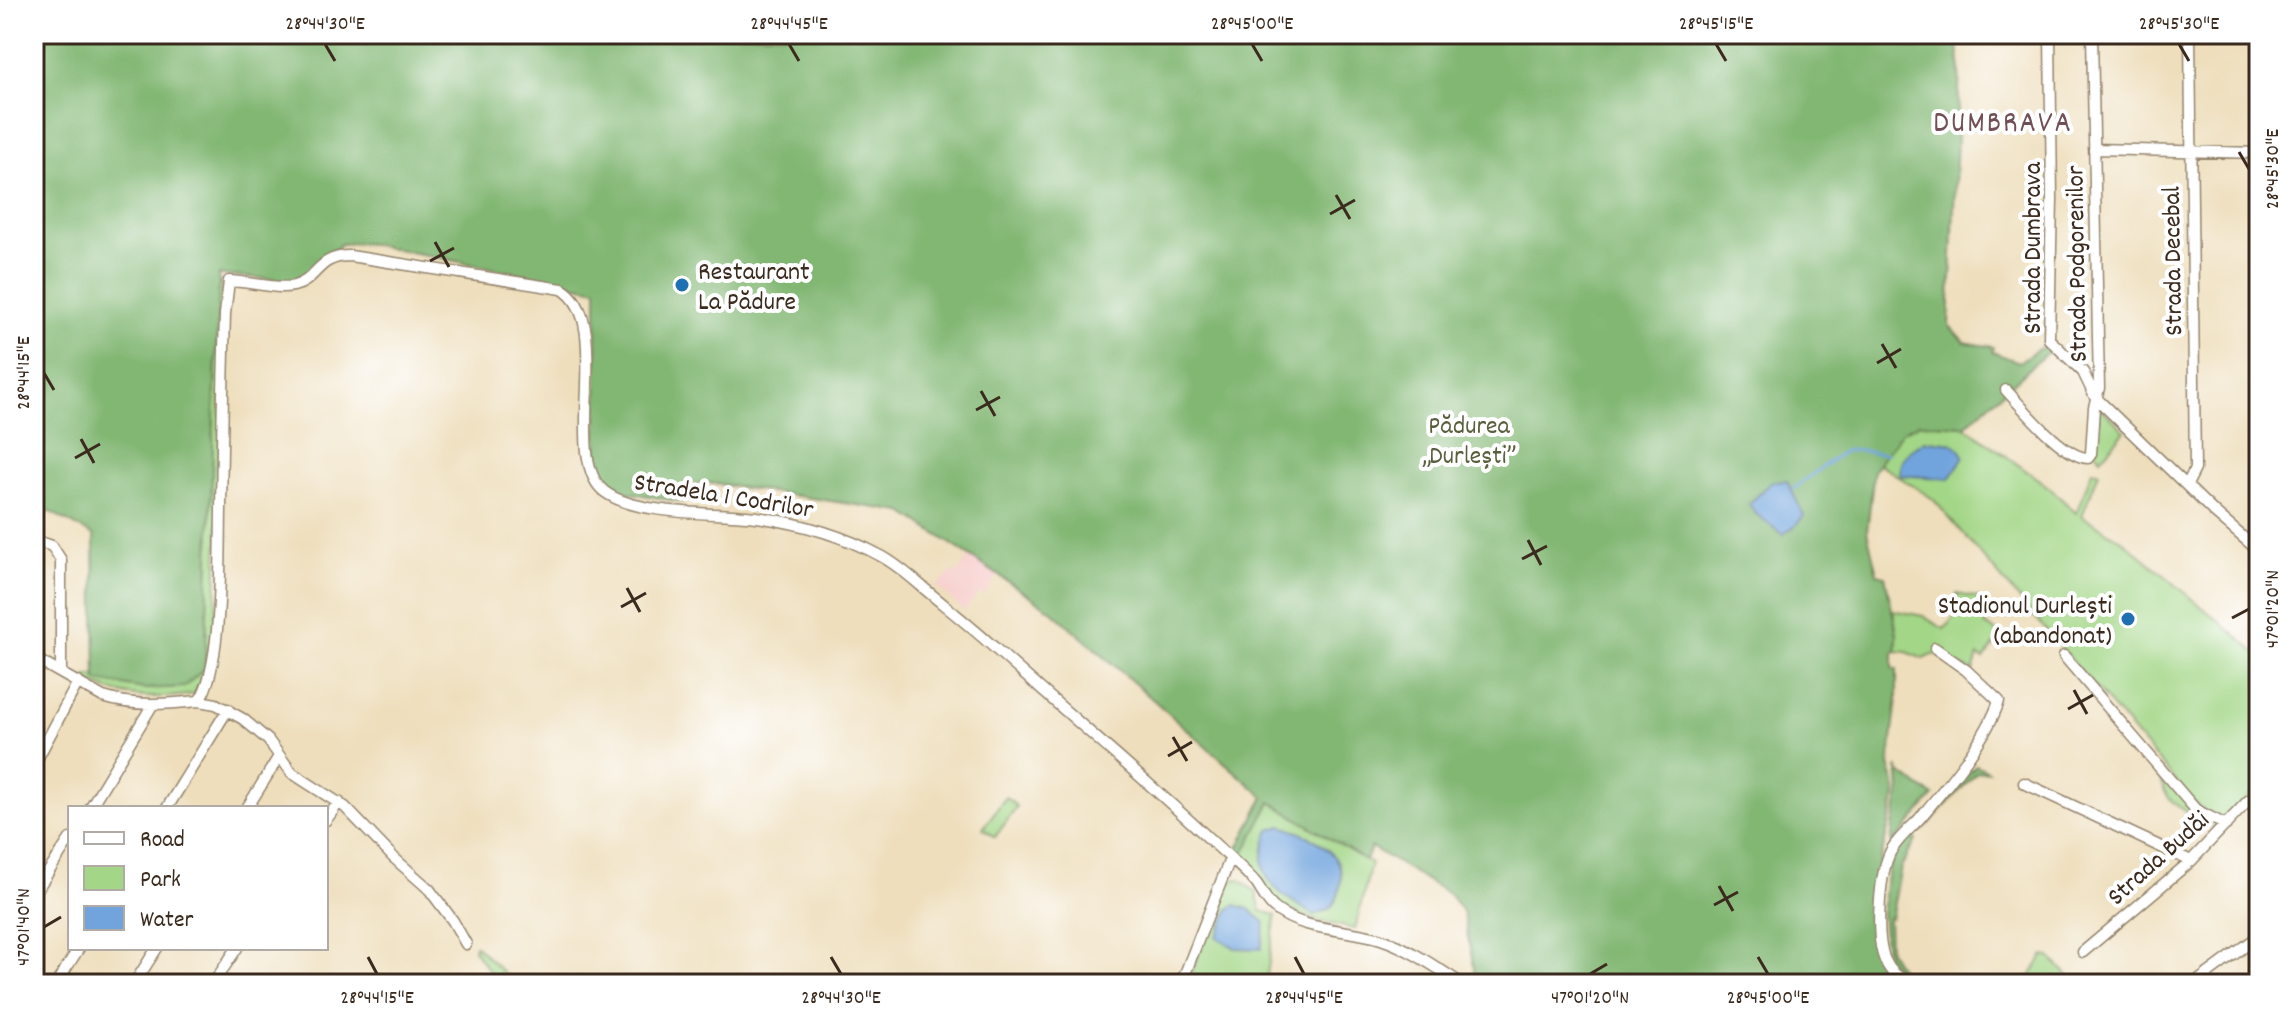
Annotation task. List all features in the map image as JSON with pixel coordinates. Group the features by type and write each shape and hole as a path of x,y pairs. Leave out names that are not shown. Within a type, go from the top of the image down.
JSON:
{"street":[{"name":"Strada Dumbrava","path":"2050,34 2052,200 2048,333 2053,345 2083,372 2095,397"},
{"name":"Strada Podgorenilor","path":"2006,390 2058,442 2083,459 2091,454 2095,397 2099,388 2092,34"},
{"name":"Strada Decebal","path":"2187,485 2195,469 2190,34"},
{"path":"2094,149 2259,153"},
{"name":"Stradela 1 Codrilor","path":"199,701 209,685 219,604 225,314 229,281 292,287 303,282 324,263 343,256 550,286 567,292 582,311 587,361 588,460 591,474 601,490 637,506 757,517 808,528 892,562 978,633 1230,859"},
{"name":"Strada Podgorenilor","path":"2095,397 2259,551"},
{"path":"34,540 52,546 61,560 61,671"},
{"path":"1902,983 1883,956 1879,916 1889,853 1943,791 1999,701 1968,672 1935,648"},
{"path":"2064,656 2196,810 2226,825"},
{"path":"34,658 113,700 153,704 208,701 228,709 261,733 278,758 299,779 339,802 429,889 466,944"},
{"path":"34,765 78,682"},
{"path":"91,806 153,704"},
{"path":"168,806 228,709"},
{"path":"248,806 278,758"},
{"path":"2024,783 2191,861"},
{"name":"Strada Budăi","path":"2083,952 2191,861 2248,801 2259,794"},
{"path":"328,817 339,802"},
{"path":"34,894 68,842"},
{"path":"1181,984 1230,859 1256,883 1271,906 1279,911 1321,927 1382,939 1462,984"},
{"path":"2194,984 2259,936"},
{"path":"56,984 78,950"},
{"path":"134,984 156,950"},
{"path":"213,984 236,950"}],"shaded area":[{"path":"970,556 998,575 984,595 980,592 964,611 937,586 953,571 957,574"}],"green space":[{"name":"Pădurea „Durlești”","path":"34,34 1953,34 1958,45 1960,67 1949,325 1964,342 1993,347 1992,352 2019,362 2036,350 2049,345 2051,349 1965,426 1919,423 1903,431 1874,470 1867,531 1877,574 1885,576 1897,634 1893,669 1897,670 1897,699 1889,765 1896,795 1880,862 1873,909 1879,960 1891,984 1477,984 1463,912 1449,894 1371,847 1366,861 1271,802 1239,862 1234,856 1264,797 1051,610 903,512 712,483 685,484 683,502 620,491 604,482 597,454 597,289 365,243 341,244 297,281 219,275 205,668 184,687 144,689 96,680 94,536 49,511 34,508"},
{"path":"219,279 223,289 216,613 206,674 194,694 151,697 110,691 83,679 96,675 97,681 144,689 183,687 205,668"},
{"path":"2099,406 2125,431 2101,458 2096,452"},
{"name":"Stadionul Durlești (abandonat)","path":"1919,423 1965,426 2050,488 2076,513 2092,471 2099,472 2082,516 2125,542 2259,655 2259,789 2223,821 2198,807 1933,499 1878,463 1903,431"},
{"path":"1957,594 1980,598 1985,625 2002,635 1984,659 1978,656 1973,671 1935,654 1923,659 1896,651 1893,610 1923,616 1944,629 1960,612"},
{"path":"1976,765 1988,771 1977,772 1921,832 1915,829"},
{"path":"1897,767 1900,773 1934,796 1892,845 1900,788"},
{"path":"2159,771 2220,827 2215,829 2175,804 2165,792 2157,774"},
{"path":"1006,797 1017,807 995,837 983,828"},
{"path":"1271,802 1371,864 1355,929 1314,920 1277,905 1240,860"},
{"path":"1909,834 1916,840 1901,867 1891,918 1888,918 1889,951 1901,971 1898,973 1886,956 1882,914 1885,884 1894,853"},
{"path":"1239,879 1256,892 1261,911 1276,915 1266,982 1235,979 1233,984 1187,984 1228,881"},
{"path":"475,945 515,984 499,984 473,949"},
{"path":"2043,956 2050,957 2076,984 2026,984"}],"water":[{"path":"1924,441 1947,442 1960,450 1964,456 1950,479 1900,475 1903,459"},
{"path":"1787,481 1804,516 1783,534 1756,514 1749,504 1772,482"},
{"path":"1281,826 1317,842 1338,863 1341,876 1339,890 1334,903 1325,911 1313,915 1270,882 1265,872 1264,847 1270,830"},
{"path":"1235,905 1249,909 1265,923 1261,949 1235,948 1217,937 1229,909"}],"waterway":[{"path":"1793,489 1844,451 1887,454"}],"place":[{"name":"Restaurant La Pădure","path":"682,285"},
{"name":"Stadionul Durlești (abandonat)","path":"2128,619"}],"district":[{"name":"DUMBRAVA","path":"2003,121"}]}
